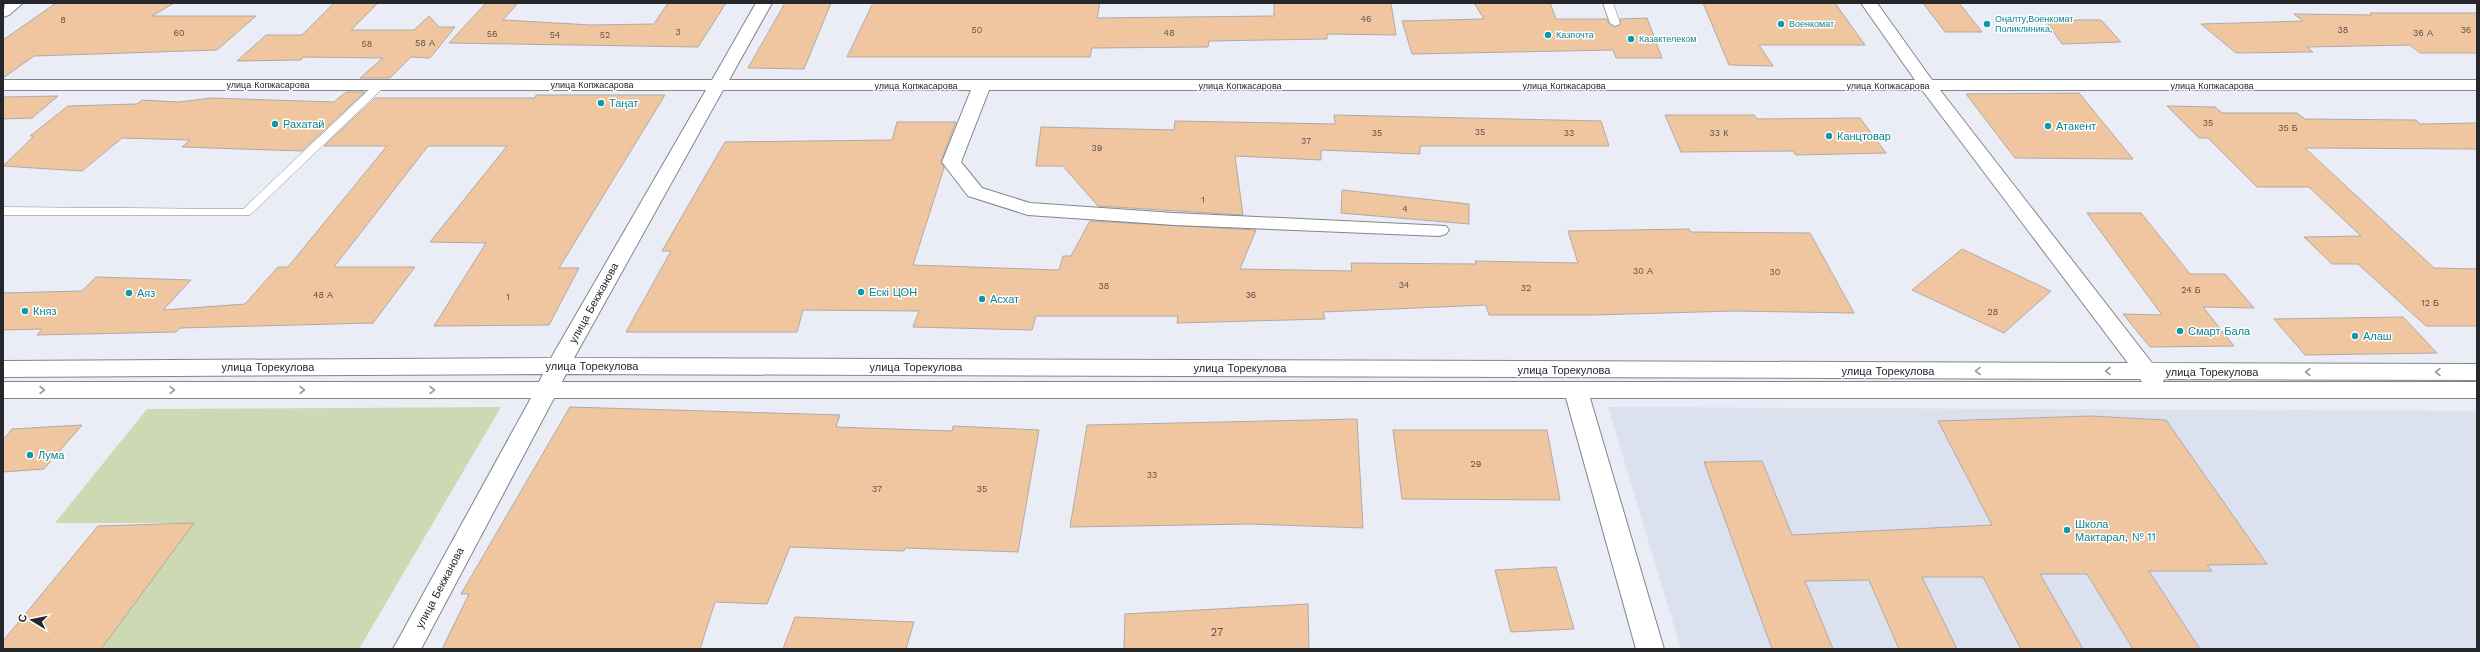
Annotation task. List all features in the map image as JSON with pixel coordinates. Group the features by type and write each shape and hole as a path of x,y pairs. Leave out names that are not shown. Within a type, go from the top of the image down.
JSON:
{"street":[{"path":"3,12 15,3"},
{"name":"улица Бекжанова","path":"407,649 547,390 558,366 716,85 764,3"},
{"path":"1869,3 1928,86 2161,390"},
{"name":"улица Копжасарова","path":"3,85 2477,86"},
{"path":"982,86 951,162 975,192 1028,209 1174,219 1439,230"},
{"name":"улица Торекулова","path":"3,368 558,366 2477,372"},
{"name":"улица Торекулова","path":"3,390 2477,390"},
{"path":"1576,390 1650,649"}],"lane":[{"path":"1608,3 1615,23"},
{"path":"3,211 246,213 380,85"}],"shaded area":[{"path":"1608,407 2477,411 2477,649 1681,649"}],"green space":[{"path":"501,407 359,649 101,649 193,523 55,523 147,409"}],"building":[{"path":"56,3 174,3 152,16 256,16 217,50 34,56 3,78 3,40"},
{"path":"334,3 378,3 351,30 414,30 429,16 439,27 455,27 430,58 411,57 390,78 360,78 383,58 303,57 301,60 237,61 266,35 302,35"},
{"path":"486,3 518,3 503,20 591,25 654,24 668,3 726,3 698,47 449,43"},
{"path":"785,3 831,3 804,69 748,68"},
{"path":"873,3 1100,3 1097,18 1274,16 1274,3 1391,3 1396,35 1327,34 1327,39 1209,41 1208,47 1092,48 1090,57 847,57"},
{"path":"1474,3 1550,3 1556,19 1607,19 1609,24 1615,27 1621,24 1620,19 1647,18 1662,58 1616,58 1613,50 1412,54 1402,21 1484,19"},
{"name":"Военкомат","path":"1703,3 1835,3 1865,45 1759,45 1773,66 1729,65"},
{"path":"1923,3 1959,3 1982,32 1945,32"},
{"path":"2370,13 2477,13 2477,53 2420,53 2410,45 2307,47 2313,52 2236,53 2201,24 2303,21 2294,14 2372,15"},
{"path":"2045,20 2101,20 2121,42 2062,44"},
{"path":"346,92 365,92 302,151 182,147 190,140 122,138 82,171 3,166 34,136 30,136 68,106 137,104 142,100 178,102 212,98 334,102"},
{"name":"Атакент","path":"2079,93 2133,159 2015,158 1966,94"},
{"path":"536,95 665,95 559,268 579,268 549,325 434,326 486,243 430,242 507,146 428,146 334,267 415,267 373,323 180,328 176,332 37,335 42,329 3,330 3,293 82,291 96,277 191,280 163,310 245,304 278,267 288,267 387,146 324,146 375,98 535,98"},
{"path":"58,96 32,118 3,119 3,97"},
{"path":"2167,106 2215,107 2222,113 2297,113 2305,119 2416,120 2420,124 2477,123 2477,149 2305,148 2434,268 2477,269 2477,326 2426,326 2358,264 2332,264 2304,237 2361,236 2309,187 2257,187 2208,138 2199,138"},
{"path":"1334,115 1601,121 1609,146 1420,146 1420,154 1321,150 1321,160 1235,156 1243,215 1098,206 1063,166 1036,166 1041,127 1174,130 1175,121 1335,124"},
{"path":"1665,115 1754,115 1757,119 1860,118 1886,153 1796,155 1793,151 1681,152"},
{"path":"897,122 956,122 941,161 944,168 913,265 1059,270 1063,256 1071,256 1090,221 1256,230 1240,269 1352,271 1351,263 1476,264 1475,261 1578,263 1568,231 1689,229 1691,232 1810,233 1854,313 1734,311 1594,315 1489,315 1486,305 1323,312 1325,319 1177,323 1178,316 1036,316 1032,330 913,327 919,311 803,310 797,332 626,332 671,251 662,251 725,142 892,140"},
{"path":"1342,190 1469,204 1469,224 1341,213"},
{"path":"2087,213 2141,213 2190,274 2225,274 2254,308 2203,307 2234,346 2150,347 2123,314 2162,315"},
{"path":"1962,249 2051,291 2004,333 1912,290"},
{"name":"Алаш","path":"2403,317 2437,353 2305,355 2274,319"},
{"path":"570,407 840,415 836,427 952,431 953,426 1039,430 1018,552 905,548 904,551 790,547 767,604 715,602 700,649 442,649 469,594 461,594"},
{"name":"Школа Мактарал, № 11","path":"2091,416 2166,420 2267,564 2207,565 2212,571 2149,571 2200,649 2133,649 2087,574 2040,574 2083,649 2021,649 1983,577 1922,577 1957,649 1899,649 1869,580 1805,581 1833,649 1772,649 1704,462 1762,461 1792,535 1992,525 1938,421"},
{"path":"1357,419 1363,528 1249,524 1070,527 1087,425"},
{"name":"Лума","path":"82,425 44,469 3,472 3,440 12,429"},
{"path":"1393,430 1547,430 1560,500 1402,499"},
{"path":"194,523 101,649 3,649 3,641 98,526"},
{"path":"1556,567 1574,629 1511,632 1495,570"},
{"path":"1308,604 1309,649 1124,649 1125,614"},
{"path":"795,617 914,622 906,649 783,649"}],"place":[{"name":"Военкомат","path":"1781,24"},
{"name":"Оңалту,Военкомат Поликлиника,","path":"1987,24"},
{"name":"Казпочта","path":"1548,35"},
{"name":"Казактелеком","path":"1631,39"},
{"name":"Таңат","path":"601,103"},
{"name":"Рахатай","path":"275,124"},
{"name":"Атакент","path":"2048,126"},
{"name":"Канцтовар","path":"1829,136"},
{"name":"Ескі ЦОН","path":"861,292"},
{"name":"Аяз","path":"129,293"},
{"name":"Асхат","path":"982,299"},
{"name":"Княз","path":"25,311"},
{"name":"Смарт Бала","path":"2180,331"},
{"name":"Алаш","path":"2355,336"},
{"name":"Лума","path":"30,455"},
{"name":"Школа Мактарал, № 11","path":"2067,530"}]}
